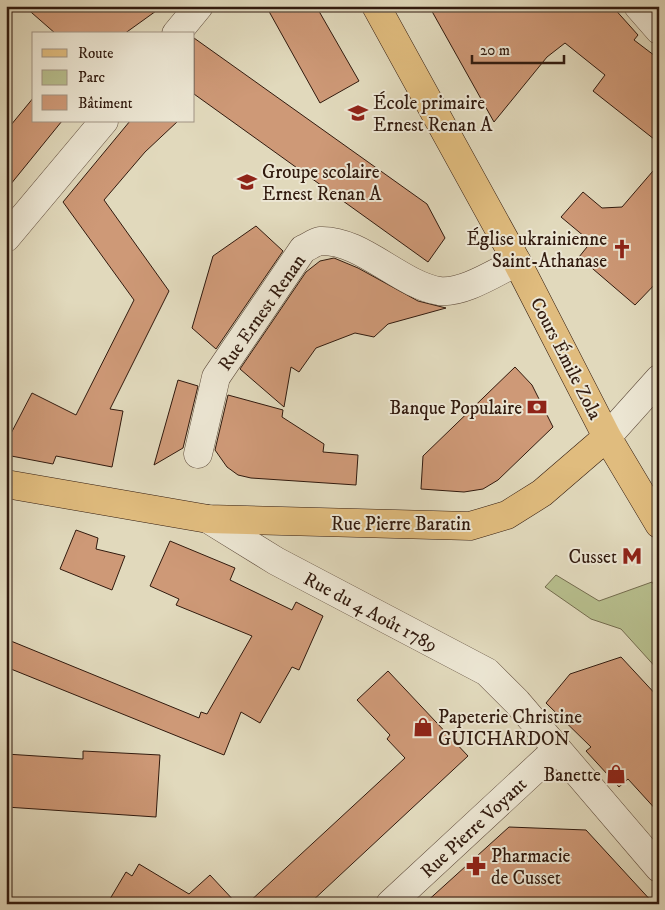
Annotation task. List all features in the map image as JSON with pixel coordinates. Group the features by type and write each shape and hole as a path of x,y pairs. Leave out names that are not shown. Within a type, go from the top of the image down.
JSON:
{"main road":[{"name":"Cours Émile Zola","path":"376,6 517,262 607,437 659,524"},
{"name":"Rue Pierre Baratin","path":"208,519 470,526 507,515 542,493 607,437"},
{"name":"Rue du 4 Août 1789","path":"6,484 208,519"}],"street":[{"path":"178,32 199,6"},
{"path":"638,6 659,30"},
{"path":"6,238 103,122"},
{"name":"Rue Ernest Renan","path":"198,454 216,377 303,249 319,241 342,244 414,282 440,291 469,286 517,262"},
{"name":"Rue Pierre Baratin","path":"607,437 659,379"},
{"name":"Rue du 4 Août 1789","path":"208,519 276,561 487,672 517,702 556,750 659,868"},
{"name":"Rue Pierre Voyant","path":"390,904 556,750"}],"green space":[{"path":"556,575 599,601 652,582 659,594 659,671 621,629 591,619 545,587"}],"building":[{"path":"24,6 163,6 127,32 54,32"},
{"path":"266,6 316,6 359,81 320,103"},
{"path":"429,6 612,6 638,35 634,40 659,59 659,143 593,91 605,75 565,43 547,57 494,122"},
{"path":"195,39 427,204 445,238 428,262 195,95"},
{"path":"32,99 32,122 61,122 6,190 6,131"},
{"path":"129,122 177,122 145,152 104,200 169,291 110,409 123,411 112,467 56,456 53,464 6,455 6,443 32,393 76,415 134,300 63,202"},
{"name":"Église ukrainienne Saint-Athanase","path":"659,164 659,280 635,305 579,257 591,242 561,217 583,192 602,208 622,207"},
{"path":"256,226 283,251 216,349 192,328 213,256"},
{"path":"334,258 358,268 418,301 446,308 388,324 374,337 355,333 316,348 299,372 291,367 284,407 240,369 306,272 320,261"},
{"path":"515,367 532,385 553,427 498,480 483,489 464,492 421,489 423,456"},
{"path":"178,380 198,386 183,448 154,465"},
{"path":"228,395 283,410 282,417 324,444 323,452 358,455 356,485 251,478 238,475 227,467 215,450"},
{"path":"76,530 98,538 96,549 125,556 112,590 60,569"},
{"path":"170,541 235,568 230,580 292,610 296,602 323,616 299,670 292,667 260,723 241,712 224,755 6,667 6,639 199,718 201,712 207,714 252,636 176,605 179,599 150,586"},
{"path":"621,657 659,698 659,813 628,779 619,787 586,751 591,747 546,703 570,674"},
{"path":"388,671 468,756 309,904 247,904 405,758 387,739 390,735 357,700"},
{"path":"83,751 160,755 156,817 6,807 6,754 83,759"},
{"path":"509,827 586,830 654,904 424,904"},
{"path":"139,864 189,894 210,875 237,904 107,904 126,872 132,876"}],"place":[{"name":"École primaire Ernest Renan A","path":"358,113"},
{"name":"Groupe scolaire Ernest Renan A","path":"247,182"},
{"name":"Église ukrainienne Saint-Athanase","path":"622,249"},
{"name":"Banque Populaire","path":"537,407"},
{"name":"Cusset","path":"632,556"},
{"name":"Papeterie Christine GUICHARDON","path":"423,727"},
{"name":"Banette","path":"616,774"},
{"name":"Pharmacie de Cusset","path":"476,866"}]}
